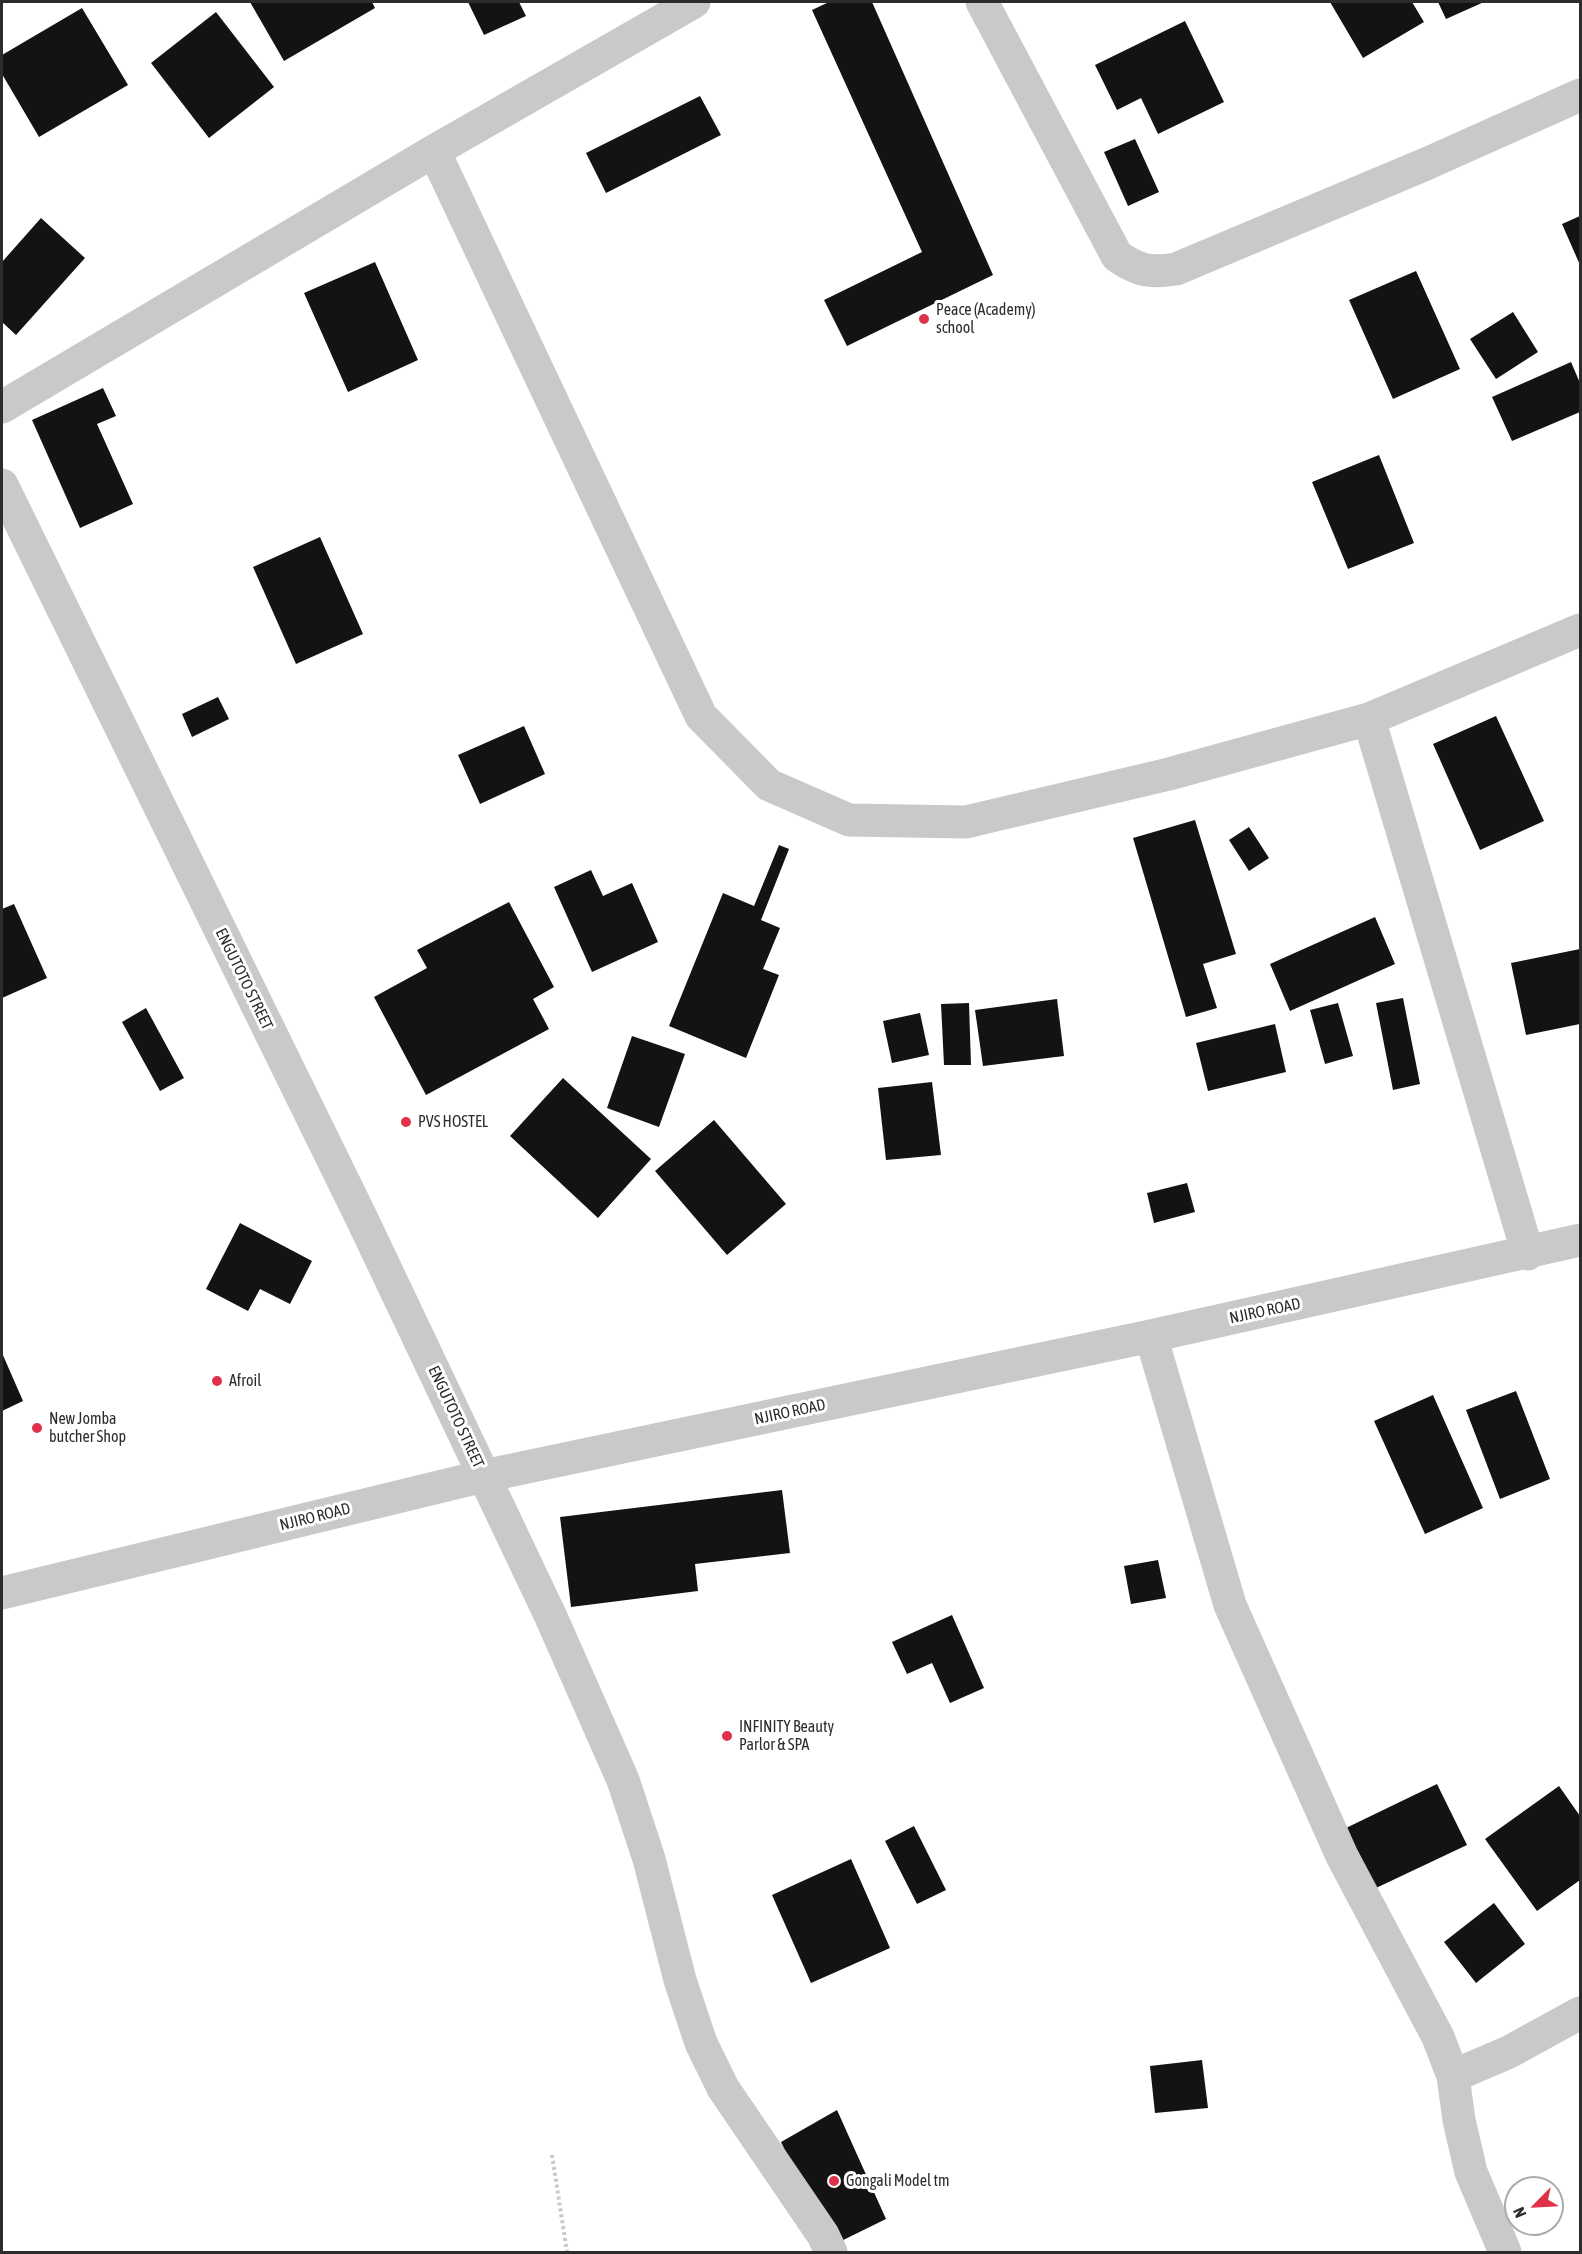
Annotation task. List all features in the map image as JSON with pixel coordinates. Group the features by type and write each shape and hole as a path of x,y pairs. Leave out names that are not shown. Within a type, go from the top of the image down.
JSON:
{"street":[{"path":"2,407 434,151 694,2"},
{"path":"982,2 1117,256 1136,269 1156,272 1176,269 1581,95"},
{"path":"434,151 701,716 768,786 849,820 966,822 1169,774 1370,719 1581,630"},
{"name":"ENGUTOTO STREET","path":"2,485 361,1217 551,1617 623,1780 649,1859 680,1980 708,2060 723,2088 823,2235 831,2253"},
{"path":"1370,719 1528,1254"},
{"name":"NJIRO ROAD","path":"2,1593 484,1476 1151,1336 1528,1254 1581,1240"},
{"path":"1151,1336 1230,1605 1342,1856 1438,2037 1453,2076 1459,2120 1471,2172 1505,2253"},
{"path":"1453,2076 1509,2052 1581,2013"}],"path":[{"path":"552,2155 567,2253"}],"building":[{"path":"250,2 372,2 375,8 284,61"},
{"path":"468,2 519,2 526,16 484,35"},
{"path":"829,2 872,2 993,275 847,346 824,300 922,252 812,10"},
{"path":"1330,2 1412,2 1424,22 1363,58"},
{"path":"1438,2 1484,2 1446,19"},
{"path":"82,8 128,85 39,137 2,74 2,55"},
{"path":"216,12 274,87 209,138 151,63"},
{"path":"1185,21 1224,102 1158,134 1141,98 1117,110 1095,65"},
{"path":"700,96 721,135 606,193 586,153"},
{"path":"1135,139 1159,192 1128,206 1104,152"},
{"path":"1580,216 1580,265 1562,224"},
{"path":"41,218 85,258 16,335 2,322 2,262"},
{"path":"375,262 418,360 348,392 304,293"},
{"path":"1416,271 1460,369 1393,399 1349,300"},
{"path":"1513,312 1538,352 1496,379 1470,339"},
{"path":"1571,362 1580,383 1580,412 1512,441 1492,397"},
{"path":"103,388 116,416 97,424 133,504 80,528 32,420"},
{"path":"1379,455 1414,543 1348,569 1312,482"},
{"path":"320,537 363,634 296,664 253,567"},
{"path":"218,697 229,719 192,737 182,714"},
{"path":"1496,716 1544,821 1480,850 1433,744"},
{"path":"524,726 545,774 480,804 458,755"},
{"path":"1195,820 1236,954 1203,964 1217,1008 1186,1017 1133,838"},
{"path":"1249,827 1269,858 1249,871 1229,840"},
{"path":"779,845 789,849 761,920 780,928 763,969 779,975 746,1058 669,1026 723,893 754,906"},
{"path":"591,870 603,896 632,883 658,942 592,972 554,887"},
{"path":"509,902 554,987 533,999 549,1029 426,1095 374,997 427,968 417,950"},
{"path":"14,904 47,978 2,998 2,909"},
{"path":"1375,917 1395,964 1290,1011 1270,964"},
{"path":"1580,949 1580,1024 1526,1035 1511,963"},
{"path":"1403,998 1420,1084 1393,1090 1376,1003"},
{"path":"1057,999 1064,1056 983,1066 975,1010"},
{"path":"969,1003 971,1065 944,1065 941,1004"},
{"path":"1338,1003 1353,1056 1325,1064 1310,1010"},
{"path":"146,1008 184,1078 160,1091 122,1022"},
{"path":"920,1013 929,1055 892,1063 883,1021"},
{"path":"1275,1024 1286,1072 1208,1091 1196,1043"},
{"path":"632,1036 685,1054 659,1127 607,1108"},
{"path":"563,1078 651,1159 598,1218 510,1136"},
{"path":"932,1082 941,1155 886,1160 878,1088"},
{"path":"714,1120 786,1204 727,1255 655,1171"},
{"path":"1187,1183 1195,1212 1154,1223 1147,1193"},
{"path":"240,1223 312,1261 290,1304 260,1289 248,1311 206,1289"},
{"path":"2,1353 23,1401 2,1411"},
{"path":"1516,1391 1550,1479 1500,1499 1466,1410"},
{"path":"1433,1395 1483,1508 1425,1534 1374,1421"},
{"path":"782,1490 790,1553 695,1564 698,1591 571,1607 560,1517"},
{"path":"1158,1560 1166,1598 1131,1604 1124,1566"},
{"path":"952,1615 984,1688 950,1703 932,1663 907,1674 892,1642"},
{"path":"1437,1784 1467,1845 1376,1888 1346,1828"},
{"path":"1559,1786 1580,1816 1580,1880 1537,1911 1485,1839"},
{"path":"914,1826 946,1890 917,1904 885,1841"},
{"path":"851,1859 890,1948 811,1983 772,1895"},
{"path":"1494,1903 1525,1944 1476,1983 1444,1942"},
{"path":"1202,2060 1208,2108 1155,2113 1150,2066"},
{"name":"Gongali Model tm","path":"837,2110 886,2219 831,2246 781,2142"}],"place":[{"name":"Peace (Academy) school","path":"924,319"},
{"name":"PVS HOSTEL","path":"406,1122"},
{"name":"Afroil","path":"217,1381"},
{"name":"New Jomba butcher Shop","path":"37,1428"},
{"name":"INFINITY Beauty Parlor & SPA","path":"727,1736"},
{"name":"Gongali Model tm","path":"834,2181"}]}
